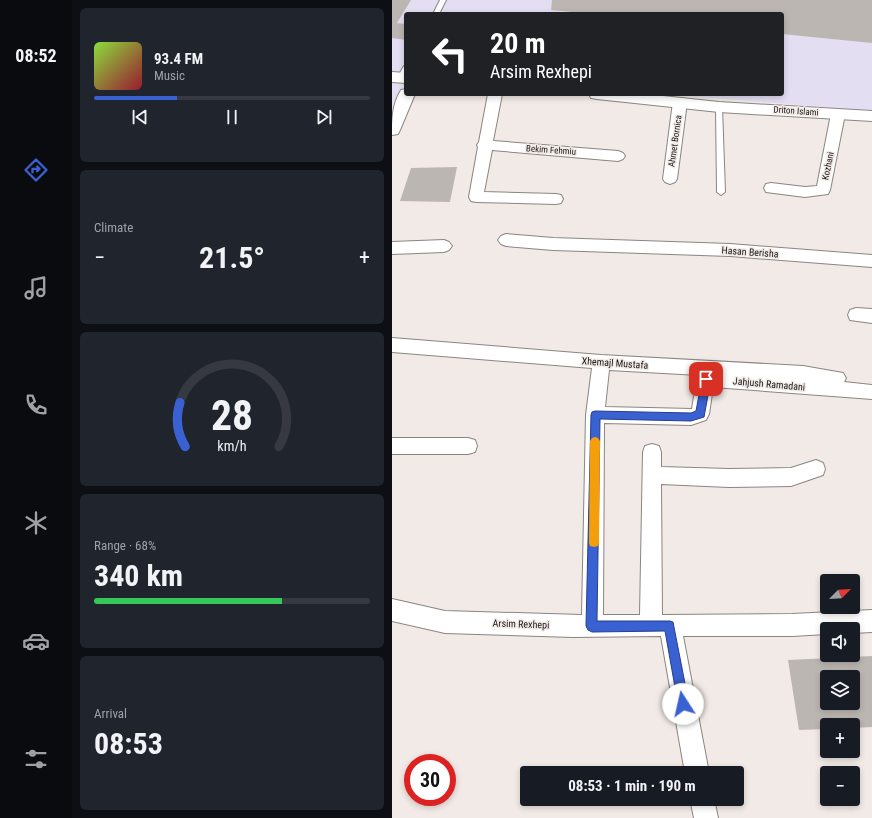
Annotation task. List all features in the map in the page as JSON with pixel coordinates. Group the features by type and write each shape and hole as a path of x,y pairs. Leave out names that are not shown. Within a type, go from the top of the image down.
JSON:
{"street":[{"path":"392,130 406,96"},
{"path":"495,96 484,145 476,197 556,199"},
{"name":"Driton Islami","path":"618,96 719,107 872,116"},
{"name":"Ahmet Bornica","path":"670,179 680,102"},
{"name":"Kozhani","path":"771,188 805,192 823,190 838,114"},
{"name":"Bekim Fehmiu","path":"484,145 618,156"},
{"name":"Hasan Berisha","path":"506,240 553,244 730,250 872,261"},
{"path":"392,248 444,246"},
{"path":"856,315 872,316"},
{"name":"Xhemajl Mustafa","path":"392,345 601,362 796,372 837,378"},
{"path":"592,626 595,415 601,362"},
{"name":"Jahjush Ramadani","path":"595,415 691,417 700,414 706,379 711,378 872,392"},
{"path":"392,446 468,446"},
{"path":"652,452 651,475 660,626 695,766"},
{"path":"651,475 729,478 791,477 816,469"},
{"name":"Arsim Rexhepi","path":"392,610 445,622 592,626 792,625 872,621"},
{"path":"703,806 706,818"}],"lane":[{"path":"437,12 443,0"},
{"path":"719,107 721,192"}],"shaded area":[{"path":"392,0 872,0 872,111 688,96 784,96 784,12 404,12 404,96 392,128"}],"building":[{"path":"392,0 411,0 397,23 404,24 404,40 392,38"},
{"path":"552,0 872,0 872,43 784,34 784,12 572,12 551,10"},
{"path":"457,167 450,202 400,201 411,168"},
{"path":"872,656 872,727 860,728 860,718 820,718 820,729 799,730 788,660 820,658 820,662 860,662 860,657"}],"slow traffic":[{"path":"594,543 595,441"}],"route":[{"path":"683,704 670,626 592,626 595,415 691,417 700,414 706,379"}]}
